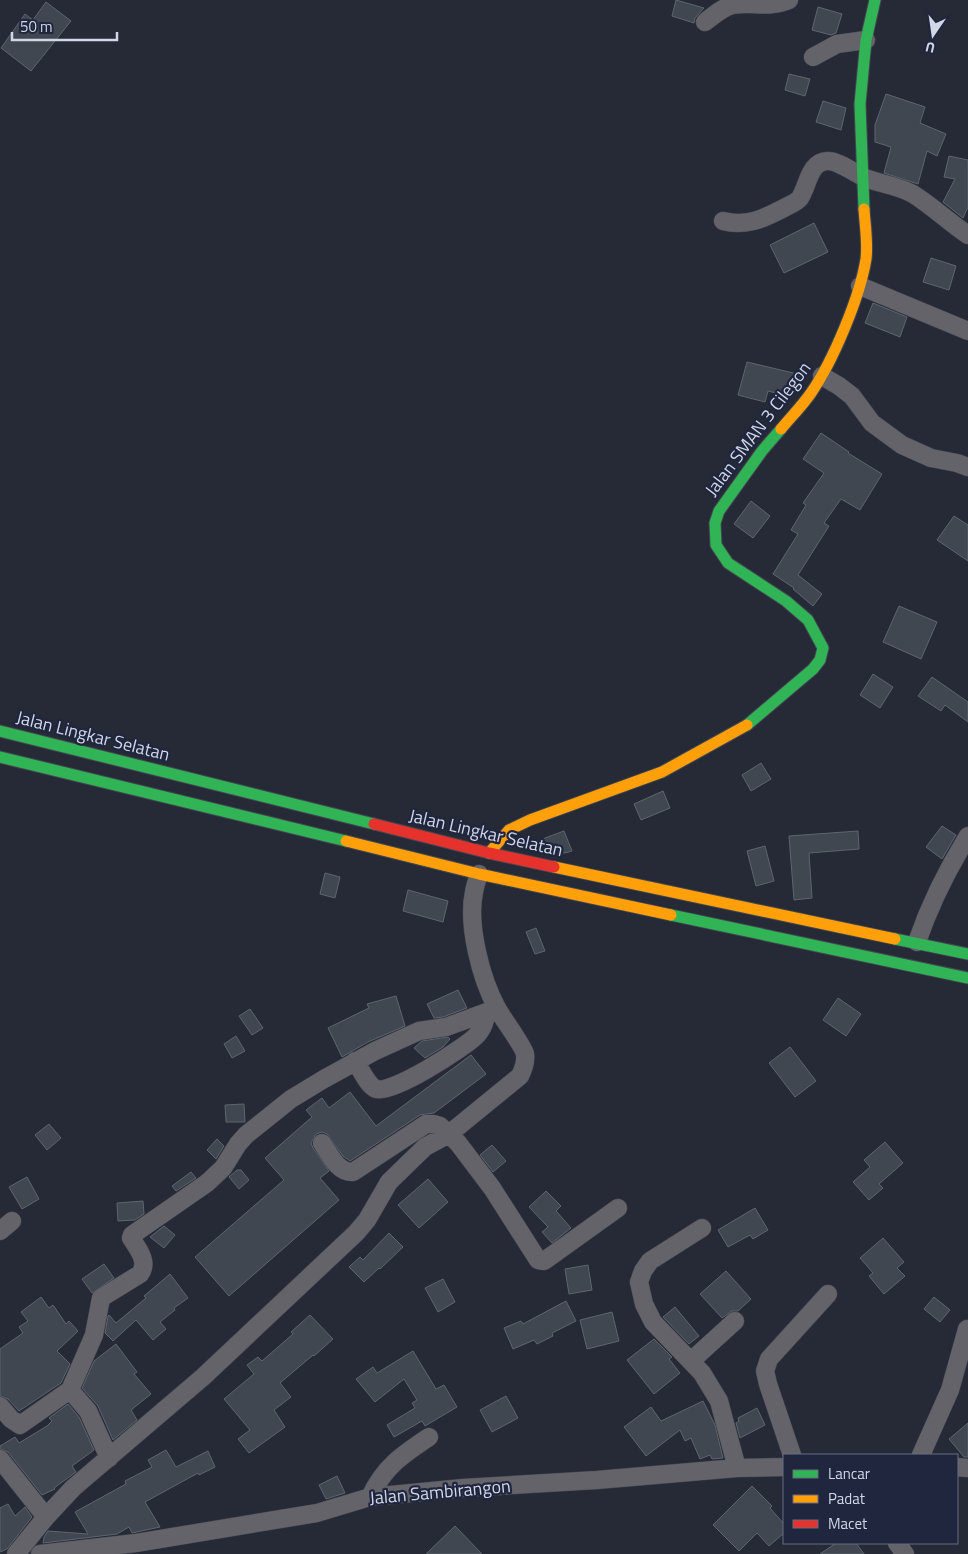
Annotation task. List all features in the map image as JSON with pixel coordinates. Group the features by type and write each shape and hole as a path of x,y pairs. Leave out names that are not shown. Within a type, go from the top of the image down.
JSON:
{"main road":[{"name":"Jalan SMAN 3 Cilegon","path":"479,874 489,853 508,830 530,820 662,772 744,727 813,669 820,660 822,648 808,620 786,601 728,563 716,545 715,523 719,511 762,450 810,395 822,376 841,335 860,286 866,257 860,104 866,40 874,0"},
{"name":"Jalan Lingkar Selatan","path":"0,731 489,853 968,954"},
{"path":"0,758 479,874 968,978"}],"street":[{"path":"705,22 732,5 766,5 789,0"},
{"path":"813,57 837,44 866,40"},
{"path":"723,221 736,224 764,219 798,200 806,187 812,170 817,164 828,161 864,177 902,189 914,195 968,235"},
{"path":"860,286 968,331"},
{"path":"822,376 852,396 872,423 902,445 931,458 957,462 968,468"},
{"path":"917,942 927,912 947,870 968,836"},
{"path":"16,1554 73,1488 203,1377 336,1251 367,1220 389,1182 425,1147 449,1134 514,1082 523,1070 525,1053 492,1009 482,975 474,933 473,893 479,874"},
{"path":"4,1418 22,1424 70,1390 94,1335 102,1298 140,1274 144,1268 143,1260 131,1238 132,1235 207,1183 223,1168 246,1135 290,1099 324,1078 375,1051 419,1031 446,1027 492,1009"},
{"path":"355,1062 372,1086 383,1090 393,1087 460,1049 476,1036 492,1009"},
{"path":"322,1143 340,1169 346,1173 353,1172 426,1124 440,1126 483,1175 538,1260 544,1261 618,1208"},
{"path":"702,1228 650,1260 639,1282 644,1304 653,1322 702,1373 719,1400 737,1468"},
{"path":"792,1454 765,1371 769,1359 828,1294"},
{"path":"691,1361 735,1321"},
{"path":"921,1454 950,1390 968,1329"},
{"path":"70,1390 88,1411 109,1458"},
{"path":"370,1497 377,1482 399,1457 428,1437"},
{"path":"0,1459 46,1517"},
{"name":"Jalan Sambirangon","path":"42,1554 136,1543 317,1513 370,1497 463,1488 597,1480 737,1468 783,1467"}],"building":[{"path":"676,0 704,8 695,18 694,23 672,16"},
{"path":"46,2 71,21 31,71 1,48 25,14 33,20"},
{"path":"818,7 842,14 836,33 831,35 812,30"},
{"path":"789,74 810,79 805,96 785,90"},
{"path":"886,94 925,107 920,123 946,134 937,156 927,151 918,184 884,173 891,147 875,142 875,125"},
{"path":"823,101 846,108 841,130 816,122"},
{"path":"949,156 968,160 968,207 963,218 943,202 955,179 944,177"},
{"path":"814,223 828,252 784,273 770,245"},
{"path":"931,258 956,266 949,290 923,282"},
{"path":"873,303 907,317 900,337 865,323"},
{"path":"747,362 806,376 791,397 768,391 765,402 738,395"},
{"path":"821,433 848,453 882,474 860,510 841,499 824,523 829,526 798,575 822,594 813,606 794,588 773,574 798,534 791,530 806,505 803,503 824,473 803,459"},
{"path":"751,501 770,516 753,538 734,524"},
{"path":"954,516 968,525 968,561 937,540"},
{"path":"899,606 937,622 921,659 883,642"},
{"path":"873,674 893,687 880,708 860,695"},
{"path":"932,677 968,702 968,722 945,705 941,711 918,696"},
{"path":"761,763 771,779 751,791 742,775"},
{"path":"663,791 670,808 641,820 634,804"},
{"path":"942,826 956,835 942,859 926,847"},
{"path":"564,831 572,851 565,853 540,848 537,841"},
{"path":"858,831 859,849 809,853 812,898 794,900 789,836"},
{"path":"765,846 774,881 756,886 747,851"},
{"path":"325,873 340,877 335,898 320,894"},
{"path":"408,890 448,901 443,922 403,911"},
{"path":"536,928 545,951 535,954 526,932"},
{"path":"458,990 467,1008 443,1017 434,1018 427,1004"},
{"path":"396,996 405,1026 368,1042 342,1057 328,1028 369,1008 367,1004"},
{"path":"838,998 861,1014 846,1036 823,1020"},
{"path":"250,1009 263,1028 252,1035 239,1016"},
{"path":"236,1036 245,1051 232,1058 224,1044"},
{"path":"448,1037 450,1039 443,1047 425,1058 414,1048 422,1041"},
{"path":"790,1047 816,1081 795,1097 769,1063"},
{"path":"471,1055 486,1074 434,1113 420,1115 350,1161 343,1156 327,1134 322,1132 316,1134 311,1143 329,1171 320,1178 339,1200 229,1296 195,1257 284,1180 265,1158 312,1117 306,1110 322,1098 329,1108 350,1092 376,1126"},
{"path":"244,1104 245,1122 226,1122 225,1105"},
{"path":"49,1124 61,1138 47,1150 35,1135"},
{"path":"217,1139 224,1146 216,1159 207,1150"},
{"path":"885,1142 903,1163 879,1184 883,1188 869,1200 853,1182 870,1167 864,1160"},
{"path":"492,1145 506,1161 493,1172 480,1155"},
{"path":"237,1170 241,1170 249,1180 239,1189 229,1177"},
{"path":"191,1172 196,1178 176,1191 172,1186"},
{"path":"27,1177 39,1199 22,1209 9,1187"},
{"path":"428,1179 448,1202 419,1228 398,1205"},
{"path":"546,1191 561,1206 556,1211 571,1228 552,1243 542,1232 548,1227 529,1207"},
{"path":"143,1201 144,1214 135,1220 118,1221 117,1203"},
{"path":"755,1208 768,1230 753,1239 750,1235 728,1247 718,1230"},
{"path":"164,1226 175,1235 164,1248 150,1237"},
{"path":"389,1233 403,1247 364,1282 349,1267 360,1257 363,1260"},
{"path":"883,1238 904,1262 897,1268 905,1276 884,1294 869,1276 873,1273 860,1258"},
{"path":"104,1264 114,1278 92,1293 82,1279"},
{"path":"588,1265 592,1290 569,1294 565,1269"},
{"path":"726,1271 751,1299 738,1311 732,1311 722,1318 700,1294"},
{"path":"170,1274 188,1298 174,1308 175,1310 160,1322 166,1329 153,1340 136,1320 113,1341 105,1333 108,1316 116,1323 146,1298 144,1296"},
{"path":"443,1279 455,1302 438,1312 425,1288"},
{"path":"41,1297 49,1308 53,1305 66,1324 69,1321 78,1331 57,1351 70,1364 61,1383 19,1411 8,1399 0,1396 0,1349 23,1333 19,1327 28,1321 21,1312"},
{"path":"934,1297 950,1310 940,1322 924,1309"},
{"path":"566,1301 576,1321 552,1333 553,1336 537,1344 534,1340 513,1349 504,1328 521,1321 523,1324"},
{"path":"675,1307 699,1336 689,1344 663,1317"},
{"path":"612,1312 619,1341 587,1349 580,1320"},
{"path":"310,1315 333,1339 280,1383 291,1397 274,1410 285,1427 249,1453 238,1439 250,1430 224,1399 254,1374 247,1365 258,1357 262,1361 293,1334 291,1332"},
{"path":"654,1339 672,1357 669,1359 680,1373 654,1394 627,1360"},
{"path":"116,1344 137,1372 134,1374 151,1394 131,1410 137,1420 113,1440 98,1406 82,1388 94,1361"},
{"path":"413,1351 436,1389 444,1385 457,1407 425,1426 422,1421 394,1437 387,1425 415,1408 412,1403 417,1400 404,1379 375,1402 356,1379 373,1367 377,1373"},
{"path":"506,1396 518,1418 492,1432 480,1410"},
{"path":"703,1401 715,1425 723,1458 712,1459 710,1455 700,1459 691,1438 685,1441 680,1430 646,1456 624,1427 651,1407 661,1421"},
{"path":"68,1404 79,1417 94,1450 72,1466 76,1472 55,1489 42,1495 8,1452 0,1449 0,1446 15,1437 19,1443 47,1426 52,1421 49,1418"},
{"path":"757,1408 765,1425 740,1438 736,1423 739,1421 738,1418"},
{"path":"968,1423 968,1457 964,1457 949,1439"},
{"path":"166,1450 176,1467 208,1451 215,1467 199,1475 198,1473 145,1502 160,1527 132,1533 129,1527 117,1534 43,1543 48,1531 88,1534 75,1512 126,1484 125,1481 152,1467 148,1460"},
{"path":"337,1476 345,1493 326,1499 319,1485"},
{"path":"752,1486 772,1506 770,1508 783,1523 783,1534 769,1546 757,1533 739,1551 713,1525"},
{"path":"8,1504 15,1516 25,1507 32,1517 7,1549 0,1552 0,1508"},
{"path":"455,1526 482,1554 426,1554"},
{"path":"835,1544 857,1544 864,1554 820,1554"}],"traffic: fast":[{"path":"864,209 860,104 866,40 875,0"},
{"path":"747,725 813,669 820,660 823,648 808,620 786,601 728,563 716,545 715,523 719,511 762,451 781,429"},
{"path":"0,731 374,824"},
{"path":"0,757 346,841"},
{"path":"671,915 968,978"},
{"path":"895,939 968,954"}],"traffic: slow":[{"path":"781,429 808,398 819,380 852,310 866,259 867,240 864,209"},
{"path":"489,853 509,830 530,820 662,772 747,725"},
{"path":"346,841 479,874 671,915"},
{"path":"554,867 895,939"}],"traffic: jam":[{"path":"374,824 554,867"}]}
